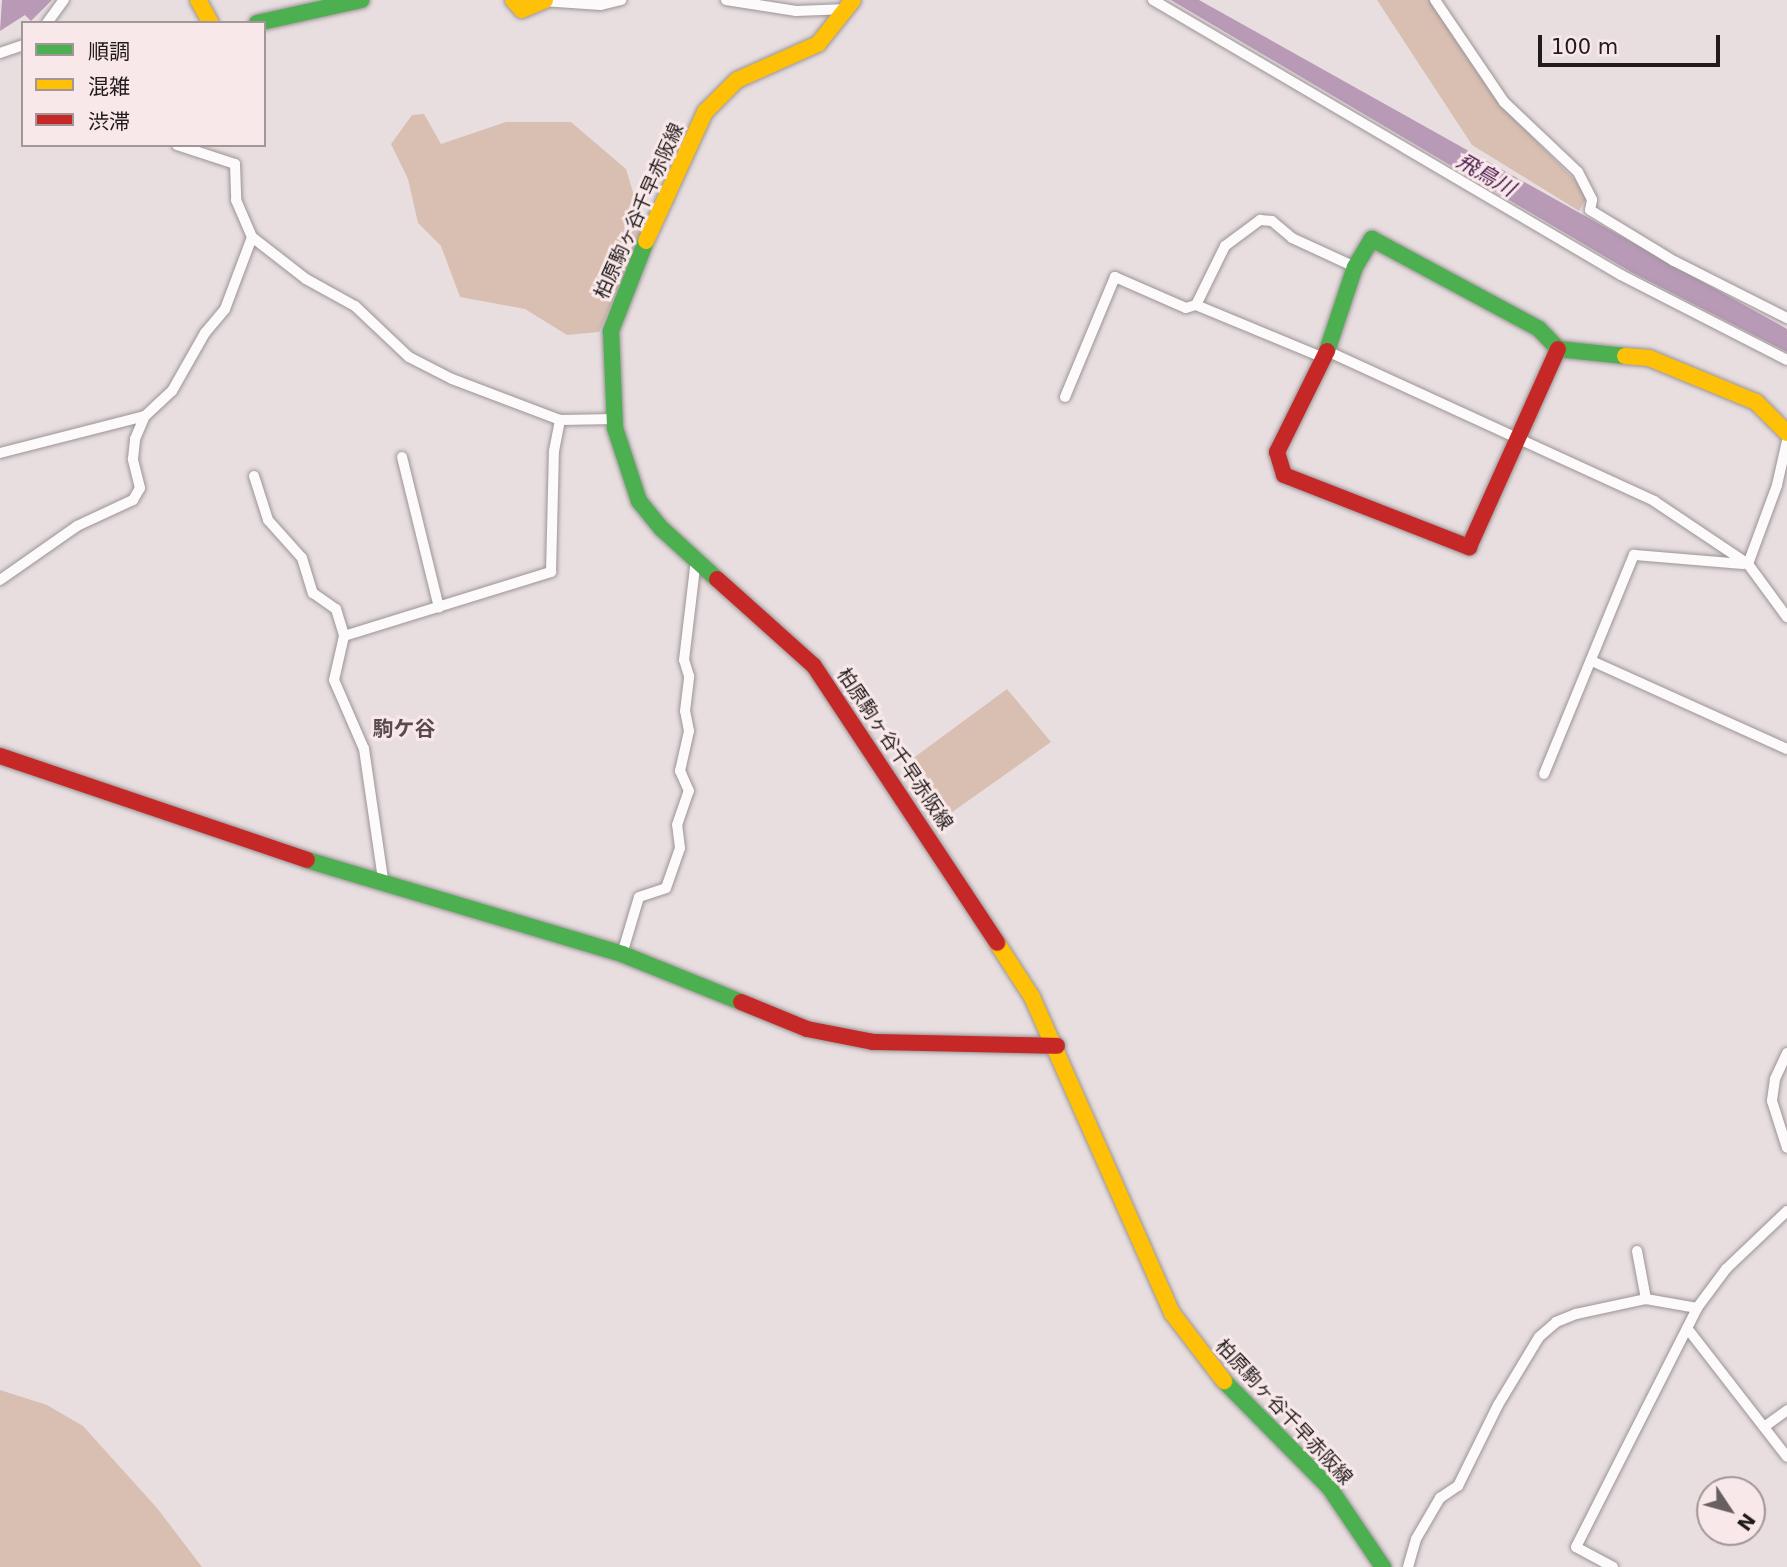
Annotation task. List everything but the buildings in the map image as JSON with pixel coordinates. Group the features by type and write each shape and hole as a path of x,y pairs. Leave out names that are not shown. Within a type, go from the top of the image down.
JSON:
{"main road":[{"path":"198,0 210,21"},
{"path":"266,21 360,0"},
{"path":"513,0 522,10 544,1"},
{"name":"柏原駒ヶ谷千早赤阪線","path":"850,4 818,44 737,79 705,112 624,288 611,331 615,419 639,501 696,560 814,666 993,934 1057,1046 1172,1313 1232,1391 1329,1487 1383,1567"},
{"path":"1558,349 1469,547 1284,475 1277,452 1325,354 1354,267 1372,239 1539,330 1558,349 1649,358 1756,402 1787,433"},
{"path":"0,756 384,886 622,954 777,1018 841,1036 873,1042 1057,1046"}],"street":[{"path":"48,21 64,0"},
{"path":"544,1 601,5 621,0"},
{"path":"726,0 796,11 850,4"},
{"path":"1153,0 1621,275 1787,360"},
{"path":"1435,0 1504,102 1578,172 1592,200 1590,210 1674,261 1787,318"},
{"path":"0,53 21,46"},
{"path":"183,147 235,164 236,200 252,237 306,279 355,306 409,357 452,379 561,420 615,419"},
{"path":"1196,305 1225,246 1261,220 1272,221 1292,238 1354,267"},
{"path":"0,580 77,526 133,500 140,488 132,459 135,439 145,416 172,391 205,332 225,309 252,237"},
{"path":"1065,397 1115,277 1186,308 1196,305 1325,354 1654,501 1748,564 1787,617"},
{"path":"0,453 145,416"},
{"path":"344,636 551,572 554,451 561,420"},
{"path":"1748,564 1777,485 1787,441"},
{"path":"402,457 439,608"},
{"path":"254,475 268,520 302,558 313,593 337,609 344,636 334,680 364,749 384,886"},
{"path":"1544,774 1634,555 1748,564"},
{"path":"622,954 639,897 666,888 680,848 677,825 690,791 680,771 689,731 685,710 689,676 684,660 696,560"},
{"path":"1592,661 1787,750"},
{"path":"1787,1053 1772,1101 1787,1148"},
{"path":"1614,1567 1576,1547 1697,1308 1726,1269 1787,1211"},
{"path":"1637,1251 1646,1299"},
{"path":"1408,1567 1416,1539 1440,1498 1458,1486 1498,1405 1539,1337 1556,1322 1576,1314 1646,1299 1697,1308"},
{"path":"1687,1328 1787,1457"},
{"path":"1764,1427 1787,1410"}],"shaded area":[{"path":"1377,0 1430,0 1503,108 1575,180 1587,197 1579,211 1472,145"},
{"path":"424,114 441,144 506,122 571,122 626,169 644,229 599,332 567,335 525,309 460,297 441,246 418,223 408,179 391,144 412,115"},
{"path":"1007,689 1051,742 948,815 911,764 912,759"},
{"path":"0,1390 47,1405 83,1426 157,1508 202,1567 0,1567"}],"water":[{"path":"2,0 52,0 31,21 25,15 0,31"},
{"name":"飛鳥川","path":"1171,0 1199,0 1787,329 1787,352 1631,272"}],"traffic: fast":[{"path":"266,21 361,0"},
{"path":"1327,351 1355,267 1372,239 1539,329 1558,349 1625,356"},
{"path":"646,241 611,331 615,428 639,501 662,529 717,579"},
{"path":"307,860 622,954 741,1002"},
{"path":"1224,1381 1329,1487 1383,1567"}],"traffic: slow":[{"path":"198,0 210,21"},
{"path":"513,0 522,10 545,0"},
{"path":"646,241 705,112 737,80 818,44 853,0"},
{"path":"1625,356 1649,358 1756,402 1787,433"},
{"path":"997,943 1032,997 1172,1313 1224,1381"}],"traffic: jam":[{"path":"1327,351 1277,452 1284,475 1469,547 1558,349"},
{"path":"717,579 814,666 997,943"},
{"path":"0,756 307,860"},
{"path":"741,1002 807,1029 873,1042 1057,1046"}],"district":[{"name":"駒ケ谷","path":"404,729"}]}
